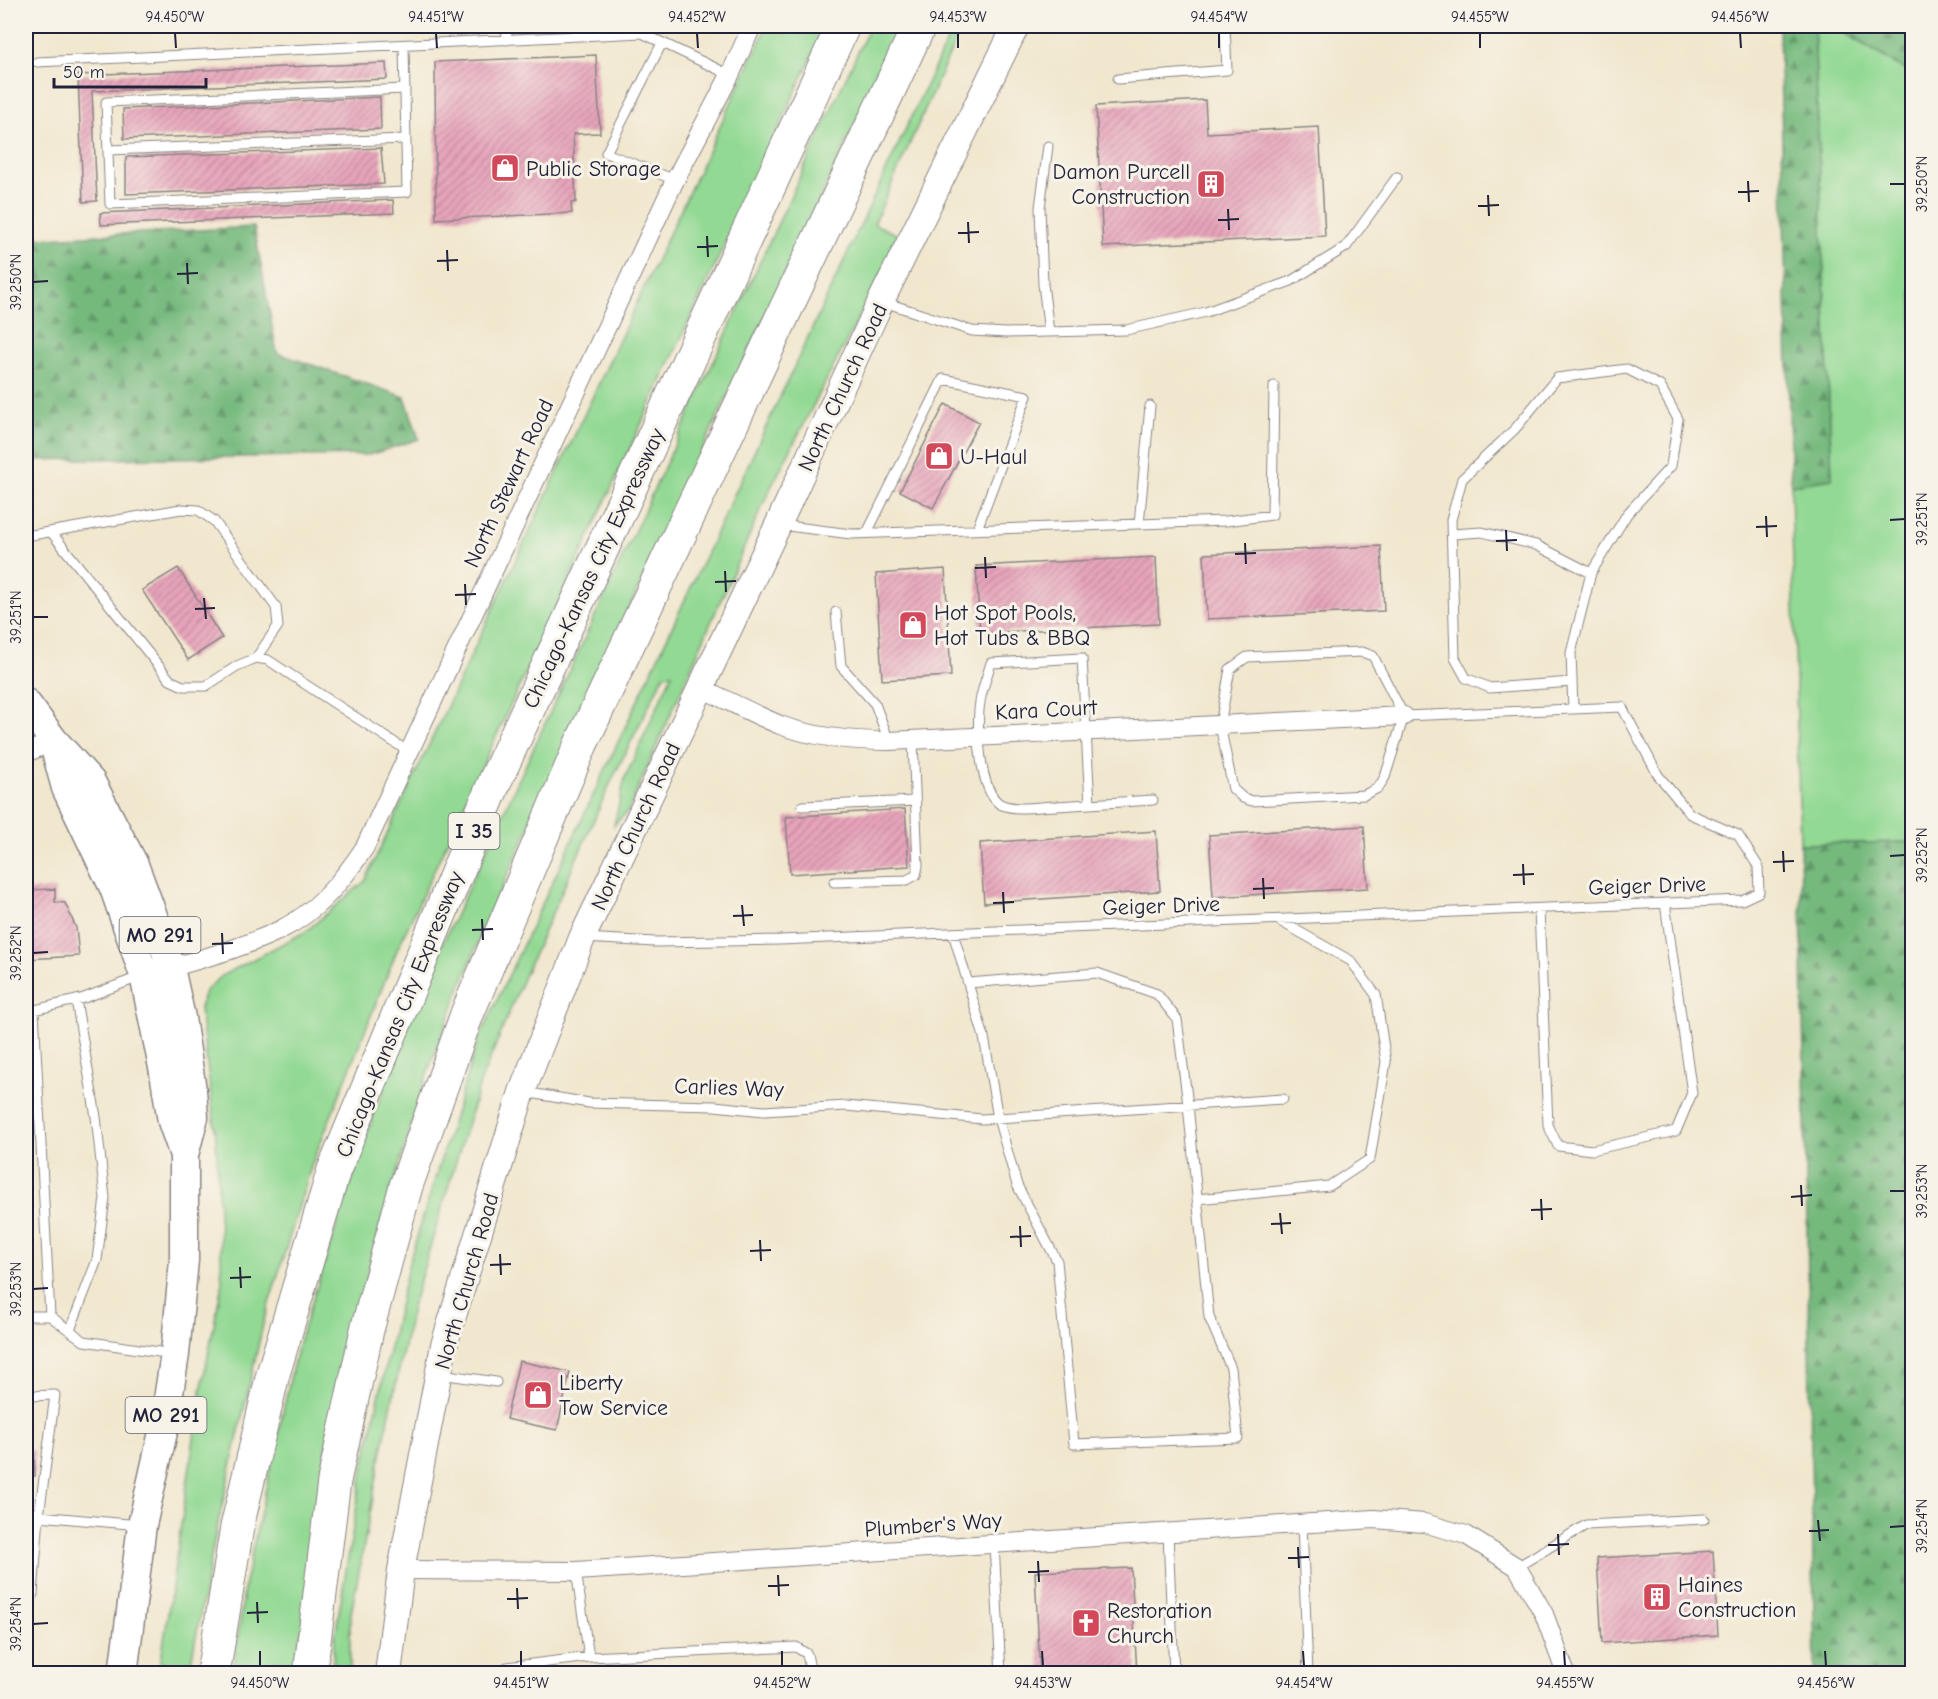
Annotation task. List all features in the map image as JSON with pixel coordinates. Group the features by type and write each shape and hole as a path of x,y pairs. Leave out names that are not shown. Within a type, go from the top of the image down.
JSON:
{"highway":[{"name":"Chicago-Kansas City Expressway","path":"213,1674 237,1527 273,1374 334,1170 495,781 843,26"},
{"path":"310,1674 334,1481 366,1330 406,1186 467,1014 581,744 919,26"}],"main road":[{"name":"North Church Road","path":"388,1674 401,1570 444,1345 522,1092 582,938 778,525 881,301 1016,26"},
{"name":"MO 291","path":"26,703 54,741 66,788 157,972 164,1072 172,1121 184,1155 184,1260 176,1354 163,1431 142,1525 123,1674"}],"street":[{"name":"North Stewart Road","path":"157,972 223,952 281,930 306,914 329,894 365,847 675,180 730,75 752,26"},
{"name":"Kara Court","path":"700,688 782,725 827,737 855,741 1404,716"},
{"path":"26,753 54,741"},
{"name":"Plumber's Way","path":"401,1570 576,1571 1374,1519 1424,1523 1466,1535 1517,1567"},
{"path":"1517,1567 1544,1614 1566,1674"}],"lane":[{"path":"506,26 507,40"},
{"path":"1118,79 1227,70 1225,26"},
{"path":"37,62 507,40 642,29 662,43 730,75"},
{"path":"662,43 606,153 675,180"},
{"path":"404,45 405,89 407,192 110,204 106,102 405,89"},
{"path":"108,150 406,139"},
{"path":"1048,146 1040,208 1043,284 1049,332"},
{"path":"881,301 972,331 1006,333 1126,330 1206,312 1291,281 1346,247 1397,177"},
{"path":"1404,716 1574,709 1571,653 1591,573 1627,514 1671,466 1678,419 1660,387 1627,369 1557,378 1515,429 1462,479 1451,520 1455,658 1466,678 1490,688 1572,682"},
{"path":"867,533 943,379 1027,396 977,529"},
{"path":"778,525 851,534 1226,521 1272,515 1274,386"},
{"path":"1139,524 1150,406"},
{"path":"26,536 181,509 198,510 214,521 276,607 278,626 256,658"},
{"path":"51,532 170,680 183,686 206,686 237,666 256,658 268,660 409,752"},
{"path":"1452,534 1482,532 1536,545 1591,573"},
{"path":"836,612 841,666 875,704 889,741"},
{"path":"1362,652 1373,656 1404,716 1385,777 1378,788 1364,795 1252,801 1242,798 1233,789 1220,725 1230,669 1247,657 1362,652"},
{"path":"1090,804 1082,658 991,663 980,702 977,737 988,789 994,800 1004,806 1022,808 1090,804 1153,800"},
{"name":"Geiger Drive","path":"582,938 655,942 780,940 1742,900 1759,892 1758,866 1738,835 1690,814 1658,775 1622,707 1574,709"},
{"path":"834,882 907,880 916,875 918,866 913,740"},
{"path":"802,806 916,801"},
{"path":"1539,909 1548,1125 1558,1146 1592,1150 1676,1131 1692,1093 1665,903"},
{"path":"1197,1199 1329,1186 1370,1159 1386,1062 1376,995 1351,961 1278,920"},
{"path":"953,933 984,1037 998,1118 1017,1185 1057,1262 1074,1444 1238,1438 1231,1368 1209,1317 1177,1019 1157,994 1098,973 968,983"},
{"path":"50,1316 30,1011 76,1000 157,972"},
{"path":"70,1330 97,1260 105,1198 96,1117 76,1000"},
{"name":"Carlies Way","path":"522,1092 589,1103 714,1106 764,1111 846,1106 982,1119 1283,1099"},
{"path":"26,1316 50,1316 84,1341 176,1354"},
{"path":"438,1373 496,1382"},
{"path":"26,1396 56,1395 39,1516 33,1594 26,1611"},
{"path":"26,1510 39,1516 142,1525"},
{"path":"1517,1567 1586,1525 1704,1519"},
{"path":"1302,1524 1308,1674"},
{"path":"1168,1533 1174,1674"},
{"path":"994,1544 1001,1674"},
{"path":"576,1571 589,1657"},
{"path":"500,1674 507,1667 589,1657 796,1647 807,1654 811,1674"}],"green space":[{"path":"767,26 826,26 397,950 312,1164 264,1320 215,1537 189,1673 159,1674 201,1391 222,1284 216,1136 200,1008 205,991 223,975 305,932 365,881"},
{"path":"870,26 901,26 671,516 484,927 428,1071 379,1231 330,1422 296,1673 233,1674 245,1583 297,1348 367,1133 419,994"},
{"path":"954,26 962,26 874,224 901,236 768,493 628,811 614,825 625,778 672,674 664,675 610,784 525,974 480,1083 413,1303 350,1619 350,1673 332,1674 335,1636 363,1469 408,1266 477,1043"},
{"path":"1779,26 1814,26 1832,479 1791,485"},
{"path":"1814,26 1833,26 1912,74 1912,842 1800,844 1791,485 1832,479"},
{"path":"1833,26 1912,26 1912,74"},
{"path":"254,227 277,353 405,397 419,439 369,455 26,460 26,239"},
{"path":"1912,842 1912,1673 1815,1673 1800,844"}],"building":[{"name":"Public Storage","path":"596,55 600,133 573,134 576,202 571,203 572,213 436,219 435,62"},
{"path":"386,63 387,79 92,91 97,201 83,202 78,75"},
{"path":"380,97 381,129 124,139 123,109"},
{"name":"Damon Purcell Construction","path":"1205,100 1207,133 1319,127 1325,236 1103,247 1096,106"},
{"path":"381,148 384,184 126,194 126,157"},
{"path":"393,200 394,213 101,225 100,213"},
{"name":"U-Haul","path":"945,404 979,422 933,508 900,491"},
{"path":"1381,546 1384,611 1207,619 1204,554"},
{"path":"1156,557 1159,624 980,633 976,566"},
{"path":"178,568 222,638 188,660 142,590"},
{"name":"Hot Spot Pools, Hot Tubs & BBQ","path":"945,569 951,676 882,680 876,574"},
{"path":"905,809 909,866 790,874 786,817"},
{"path":"1364,826 1368,888 1213,897 1209,835"},
{"path":"1156,831 1160,891 984,903 980,843"},
{"path":"55,889 55,902 65,903 76,928 79,956 26,959 26,890"},
{"name":"Liberty Tow Service","path":"519,1361 570,1372 557,1430 506,1419"},
{"path":"26,1450 34,1450 35,1476 26,1477"},
{"name":"Haines Construction","path":"1713,1551 1718,1635 1602,1643 1597,1558"},
{"name":"Restoration Church","path":"1131,1568 1137,1674 1040,1674 1035,1572"}],"place":[{"name":"Public Storage","path":"505,168"},
{"name":"Damon Purcell Construction","path":"1211,184"},
{"name":"U-Haul","path":"939,456"},
{"name":"Hot Spot Pools, Hot Tubs & BBQ","path":"913,625"},
{"name":"Liberty Tow Service","path":"538,1395"},
{"name":"Haines Construction","path":"1657,1597"},
{"name":"Restoration Church","path":"1086,1623"}]}
